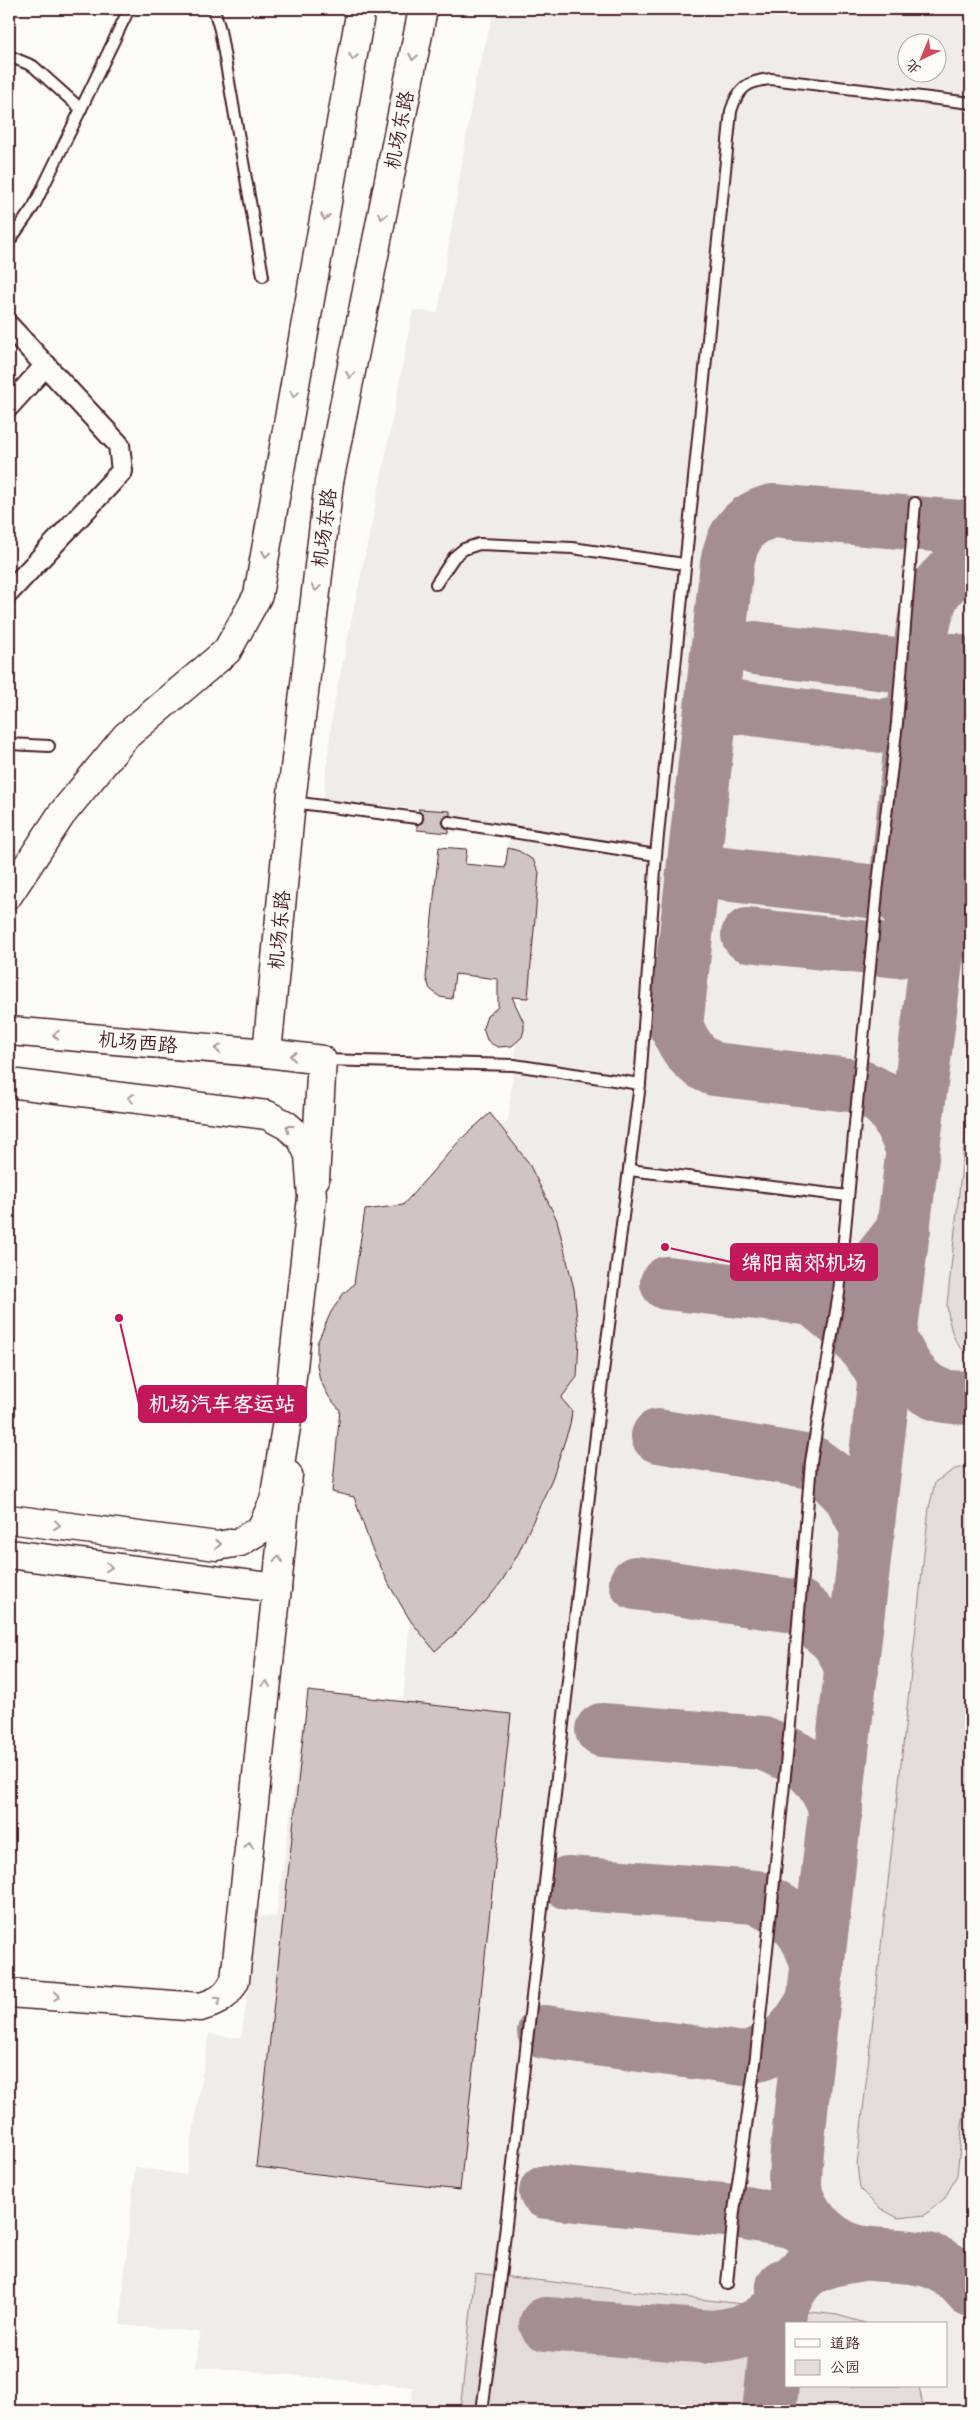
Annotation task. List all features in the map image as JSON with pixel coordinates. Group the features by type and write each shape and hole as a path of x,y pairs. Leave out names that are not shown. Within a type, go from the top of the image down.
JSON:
{"main road":[{"path":"9,894 60,815 126,736 227,651 258,595 362,9"},
{"name":"机场东路","path":"267,1053 291,802 329,482 423,9"},
{"name":"机场西路","path":"9,1031 267,1053 322,1060"},
{"path":"9,1993 200,2007 215,2003 228,1994 235,1980 277,1588 279,1553 297,1409 311,1251 322,1060"},
{"path":"9,1083 268,1115 286,1125 301,1138 309,1155 312,1197 287,1421 274,1501 260,1529 240,1542 217,1546 9,1519"},
{"path":"9,1554 277,1588"}],"street":[{"path":"9,326 119,445 122,471 9,592"},
{"path":"9,406 46,365"}],"lane":[{"path":"9,242 34,206 129,9"},
{"path":"214,9 220,30 263,276"},
{"path":"9,56 33,66 81,109"},
{"path":"482,2411 502,2268 604,1364 640,1084 656,854 731,111 735,98 753,80 771,79 971,102"},
{"path":"728,2284 734,2211 756,2056 789,1736 812,1462 839,1293 876,901 897,723 915,503"},
{"path":"436,584 454,557 464,549 479,544 572,548 684,564"},
{"path":"9,744 49,746"},
{"path":"291,802 417,818"},
{"path":"449,822 656,854"},
{"path":"322,1060 514,1065 640,1084"},
{"path":"629,1170 848,1196"}],"shaded area":[{"path":"495,9 971,9 971,2411 411,2411 413,2387 196,2366 200,2332 120,2325 135,2167 186,2175 209,2034 241,2038 259,1916 276,1917 308,1691 403,1700 410,1620 391,1588 355,1498 332,1492 340,1410 320,1380 317,1365 317,1343 331,1312 343,1294 354,1284 365,1210 403,1205 461,1139 490,1113 501,1126 508,1120 521,997 528,997 539,872 533,860 519,851 508,848 507,835 417,830 418,809 323,801 333,709 385,459 413,310 438,313 475,82"}],"green space":[{"path":"971,1080 971,1354 965,1351 956,1341 950,1326 947,1305"},
{"path":"971,1466 971,2043 957,2175 945,2198 925,2215 898,2218 878,2207 860,2189 857,2165 929,1508 935,1482 955,1469"},
{"path":"475,2273 837,2315 862,2322 785,2322 785,2388 919,2388 924,2411 460,2411"}],"building":[{"path":"418,809 450,811 450,815 444,817 442,821 444,827 449,829 449,833 417,830 417,825 422,823 424,818"},
{"path":"439,847 467,849 465,864 505,868 508,848 519,851 533,860 539,872 528,998 512,997 524,1023 524,1030 522,1037 512,1046 498,1047 492,1044 487,1040 483,1028 487,1016 498,1007 498,979 455,974 452,999 440,997 430,989 426,978"},
{"path":"490,1113 528,1162 557,1220 574,1289 579,1340 577,1377 561,1398 572,1411 570,1425 552,1479 518,1554 502,1581 486,1601 456,1633 435,1651 410,1620 391,1588 371,1547 354,1497 332,1492 340,1410 329,1397 320,1380 317,1365 317,1343 331,1312 343,1294 354,1284 365,1210 403,1205 461,1139"},
{"path":"308,1691 511,1714 460,2190 256,2167"}],"taxiway":[{"path":"913,1150 904,1128 894,1111 880,1097 870,1091 858,1086 714,1069 700,1061 690,1052 676,1026 727,564 736,536 754,518 773,511 971,528"},
{"path":"938,953 908,908 897,877 924,621 927,609 936,590 949,575 971,558"},
{"path":"755,648 919,668 940,667 954,660"},
{"path":"971,677 883,1393 801,2109 795,2186 799,2202 808,2218 829,2238 842,2247 868,2254 911,2257 935,2262 952,2272 971,2290"},
{"path":"729,706 882,726 913,720 940,699"},
{"path":"715,873 877,892 898,883 924,860"},
{"path":"748,935 898,951 921,944 940,930"},
{"path":"667,1283 813,1299 839,1293 866,1277 904,1229"},
{"path":"813,1299 864,1345 885,1380"},
{"path":"890,1337 898,1355 909,1372 923,1386 944,1396 971,1398"},
{"path":"658,1436 811,1462 833,1478 850,1495 868,1530"},
{"path":"636,1583 800,1607 836,1639 845,1653 852,1670"},
{"path":"602,1730 762,1743 788,1754 808,1766 823,1784 836,1810"},
{"path":"568,1883 756,1897 780,1910 804,1932 818,1968"},
{"path":"544,2032 744,2059 769,2050 786,2038 800,2022 814,2000"},
{"path":"546,2192 734,2211 790,2221 825,2237"},
{"path":"546,2324 711,2337 732,2334 750,2329 767,2319 781,2304 798,2278 812,2267 839,2258 861,2254"},
{"path":"769,2411 783,2286"}],"place":[{"name":"绵阳南郊机场","path":"665,1247"},
{"name":"机场汽车客运站","path":"119,1318"}]}
